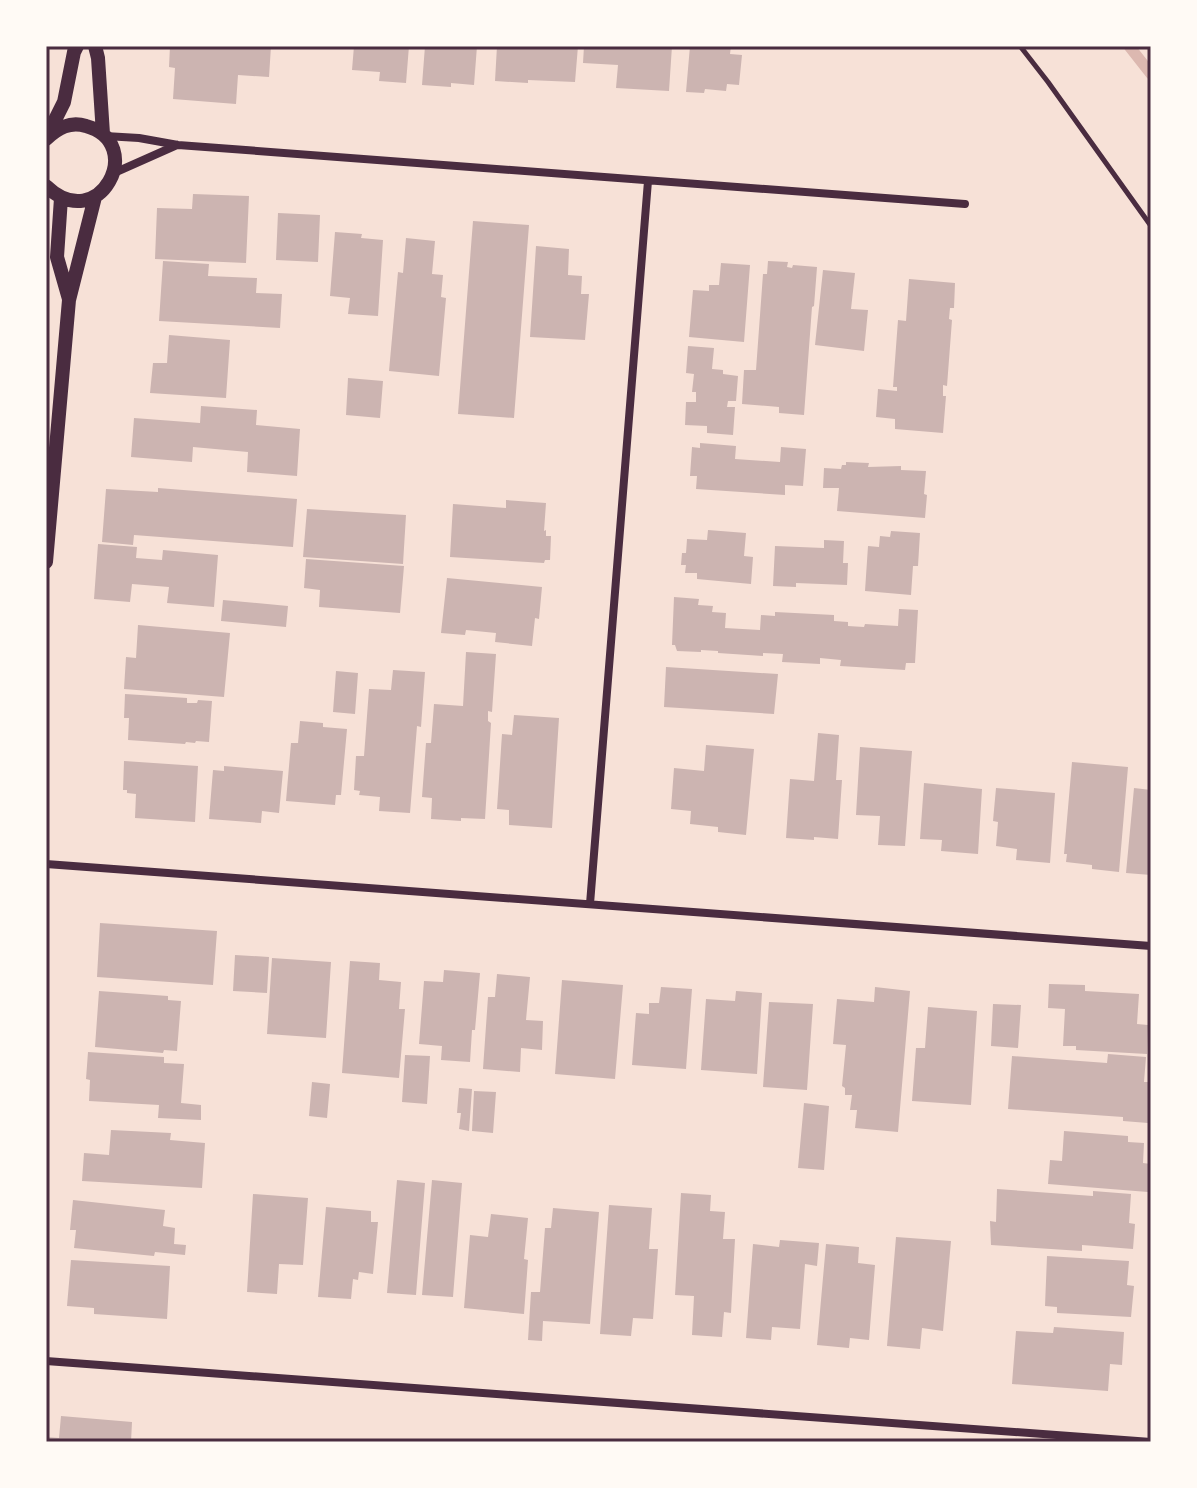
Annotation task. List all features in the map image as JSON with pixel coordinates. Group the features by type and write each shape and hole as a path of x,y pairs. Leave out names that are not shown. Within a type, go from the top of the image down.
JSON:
{"street":[{"path":"46,138 64,102 77,46"},
{"path":"69,300 57,257 52,195 84,201 95,197 114,173 114,153 104,135 95,46"},
{"path":"46,138 67,125 80,124 104,135 178,145 965,204"},
{"path":"114,173 178,145"},
{"path":"590,904 648,181"},
{"path":"46,562 69,300 95,197"},
{"path":"46,864 1151,946"},
{"path":"46,1361 1151,1442"}],"path":[{"path":"1020,46 1151,226"}],"building":[{"path":"170,46 271,46 269,77 238,75 236,104 173,99 175,68 169,67"},
{"path":"354,46 409,46 406,83 379,81 380,72 352,70"},
{"path":"425,46 477,46 474,85 422,85"},
{"path":"497,46 578,46 575,82 495,81"},
{"path":"584,46 672,46 669,91 616,88 618,65 583,63"},
{"path":"690,46 731,46 730,54 742,55 739,85 727,84 726,91 705,89 704,93 686,92"},
{"path":"193,194 249,196 246,263 155,259 157,208 192,209"},
{"path":"278,213 320,215 318,262 276,260"},
{"path":"473,221 529,225 514,418 458,414"},
{"path":"335,232 362,234 361,238 383,240 378,316 348,314 350,298 330,296"},
{"path":"406,238 435,241 432,274 443,275 441,297 446,298 439,376 389,371 398,272 403,273"},
{"path":"536,246 569,249 568,275 582,276 581,294 589,294 585,340 530,337"},
{"path":"163,261 209,264 208,276 257,278 256,293 282,294 280,328 159,321"},
{"path":"768,261 788,262 787,267 792,268 793,265 817,267 804,415 779,413 779,407 742,404 744,370 756,370 763,274 767,274"},
{"path":"721,263 750,265 744,342 689,337 693,290 709,291 709,285 719,285"},
{"path":"823,270 855,273 851,309 868,310 864,351 815,345"},
{"path":"909,279 955,283 954,308 950,308 949,319 952,320 947,386 943,385 943,396 946,396 943,433 895,429 895,419 876,417 878,389 897,391 897,387 893,387 898,320 906,321"},
{"path":"169,335 230,340 226,398 150,393 153,363 167,363"},
{"path":"688,346 714,348 712,369 738,376 736,401 728,401 727,407 735,407 733,435 707,433 707,426 685,425 686,402 696,402 696,392 692,392 694,374 686,373"},
{"path":"348,378 383,381 380,418 346,415"},
{"path":"201,406 257,410 256,425 300,429 297,476 247,472 248,452 193,447 192,462 131,457 134,418 200,423"},
{"path":"700,443 736,446 735,459 780,462 781,447 806,449 803,486 785,485 785,495 696,489 697,476 690,476 692,447 700,448"},
{"path":"846,462 869,463 868,467 901,466 901,470 926,471 925,518 837,511 839,488 823,488 824,468 841,469"},
{"path":"158,488 297,499 293,547 134,535 133,545 102,542 106,489 158,492"},
{"path":"506,500 546,503 544,531 546,536 551,536 550,560 544,563 450,557 453,504 506,508"},
{"path":"307,509 406,515 403,564 303,557"},
{"path":"708,530 746,533 744,556 753,557 751,584 697,579 697,573 685,573 686,565 681,565 687,539 707,540"},
{"path":"891,531 920,533 918,566 913,566 911,595 865,591 868,546 879,547 880,536 890,537"},
{"path":"824,540 844,541 843,563 848,563 847,585 796,583 796,587 773,586 775,546 824,548"},
{"path":"98,544 137,547 136,558 162,560 163,550 218,555 214,607 167,603 169,587 132,584 130,602 94,599"},
{"path":"306,559 404,566 400,613 319,607 320,590 304,588"},
{"path":"447,578 542,587 532,646 495,642 496,633 466,630 465,635 441,633"},
{"path":"674,597 699,599 698,605 713,606 712,612 726,613 725,628 760,630 761,615 775,616 775,612 834,615 834,621 864,627 865,624 898,626 899,609 918,610 915,663 906,663 905,670 840,666 841,660 820,658 820,664 782,662 783,654 763,653 763,656 677,651 672,645"},
{"path":"223,600 288,606 286,627 221,621"},
{"path":"138,625 230,633 224,697 124,689 126,657 136,658"},
{"path":"466,652 496,654 492,712 488,711 488,721 491,723 485,819 431,819 432,798 422,797 426,743 431,743 434,704 463,706"},
{"path":"666,667 778,674 774,714 664,707"},
{"path":"393,670 425,672 410,813 379,811 380,797 359,795 360,791 354,790 356,756 364,756 369,689 391,690"},
{"path":"336,671 358,673 355,714 333,712"},
{"path":"125,694 187,698 187,703 212,701 209,742 185,744 128,740 129,718 124,718"},
{"path":"514,715 559,718 552,828 509,825 509,810 497,809 502,734 512,735"},
{"path":"300,721 347,729 341,795 336,795 335,805 286,801 291,743 298,743"},
{"path":"818,733 839,735 836,780 842,780 838,839 786,838 790,779 814,781"},
{"path":"706,745 754,749 746,835 718,832 718,827 690,824 691,811 671,809 674,768 704,771"},
{"path":"860,747 912,751 905,846 878,845 880,816 856,815"},
{"path":"124,761 198,766 195,822 135,818 136,794 123,790"},
{"path":"1072,762 1128,767 1119,872 1066,862 1067,854 1064,854"},
{"path":"224,766 283,771 279,813 262,811 261,823 209,819 213,770 224,771"},
{"path":"924,783 982,789 978,854 941,851 942,840 920,839"},
{"path":"996,788 1055,793 1050,863 1016,860 1017,849 996,846 998,822 993,821"},
{"path":"1134,788 1151,790 1151,875 1126,873"},
{"path":"100,923 217,931 213,985 97,977"},
{"path":"235,955 269,957 267,993 233,991"},
{"path":"272,958 331,962 326,1038 267,1034"},
{"path":"350,961 380,963 379,980 401,982 399,1009 405,1009 399,1078 342,1073"},
{"path":"444,970 480,973 470,1062 441,1060 442,1046 419,1044 424,981 443,982"},
{"path":"497,974 530,977 526,1020 543,1021 542,1050 521,1048 520,1072 483,1069 488,997 495,997"},
{"path":"562,980 623,985 615,1079 555,1074"},
{"path":"1049,984 1085,985 1085,991 1139,994 1137,1024 1148,1025 1147,1054 1076,1050 1076,1046 1063,1046 1065,1009 1048,1008"},
{"path":"661,987 692,989 686,1069 632,1065 636,1013 649,1014 649,1003 659,1003"},
{"path":"875,987 910,991 898,1132 855,1128 857,1110 850,1110 852,1095 845,1095 842,1086 846,1045 833,1044 837,999 874,1002"},
{"path":"99,991 168,996 168,1000 181,1001 177,1051 164,1050 163,1053 95,1047"},
{"path":"736,991 762,993 757,1074 701,1070 706,999 735,1001"},
{"path":"769,1002 813,1004 807,1090 763,1087"},
{"path":"993,1004 1021,1005 1018,1048 991,1046"},
{"path":"928,1007 977,1011 971,1105 912,1101 916,1048 925,1048"},
{"path":"88,1052 164,1057 164,1063 184,1064 181,1103 201,1105 201,1120 158,1118 159,1105 89,1101 90,1080 86,1079"},
{"path":"1108,1054 1146,1057 1144,1082 1151,1082 1148,1123 1123,1121 1123,1117 1008,1109 1012,1056 1107,1063"},
{"path":"405,1055 430,1056 427,1104 402,1102"},
{"path":"312,1082 330,1084 327,1118 309,1116"},
{"path":"459,1088 472,1089 469,1131 459,1129"},
{"path":"474,1091 496,1092 493,1133 472,1131"},
{"path":"804,1103 829,1106 824,1170 798,1168"},
{"path":"111,1130 171,1133 170,1140 205,1143 202,1188 82,1181 84,1153 109,1155"},
{"path":"1064,1131 1128,1136 1128,1142 1144,1143 1143,1163 1151,1164 1148,1192 1048,1184 1050,1160 1062,1161"},
{"path":"397,1180 425,1183 416,1295 387,1293"},
{"path":"432,1180 462,1183 453,1297 422,1295"},
{"path":"997,1189 1093,1196 1093,1191 1131,1194 1129,1223 1135,1224 1133,1249 1082,1245 1082,1251 991,1245 990,1221 996,1222"},
{"path":"681,1193 711,1195 710,1211 725,1212 723,1239 735,1239 731,1313 724,1312 722,1337 692,1335 694,1296 675,1295"},
{"path":"253,1194 308,1198 303,1265 279,1264 277,1294 247,1292"},
{"path":"73,1200 165,1210 163,1226 175,1228 174,1244 186,1245 185,1255 155,1252 154,1256 74,1248 76,1230 70,1230"},
{"path":"609,1205 652,1208 649,1249 658,1249 653,1319 633,1318 631,1336 600,1334"},
{"path":"326,1207 371,1211 371,1222 378,1222 373,1274 359,1272 358,1280 353,1279 351,1299 318,1297"},
{"path":"553,1208 599,1212 590,1324 543,1321 542,1341 528,1340 531,1292 540,1292 545,1228 551,1228"},
{"path":"491,1214 528,1218 524,1314 464,1308 470,1235 488,1237"},
{"path":"896,1237 951,1241 943,1331 922,1328 920,1349 887,1346"},
{"path":"780,1240 819,1243 817,1266 805,1264 800,1329 772,1327 771,1340 746,1338 753,1244 779,1247"},
{"path":"826,1244 859,1247 858,1263 875,1265 869,1340 850,1338 849,1348 817,1345"},
{"path":"1047,1256 1129,1261 1127,1285 1134,1286 1131,1317 1057,1313 1057,1307 1045,1306"},
{"path":"71,1260 170,1266 167,1319 94,1314 94,1308 67,1306"},
{"path":"1054,1327 1124,1332 1122,1365 1110,1364 1108,1391 1012,1384 1016,1331 1053,1333"},
{"path":"61,1416 132,1422 131,1442 46,1442 46,1437 59,1438"}],"waterway":[{"path":"1129,46 1151,74"}]}
